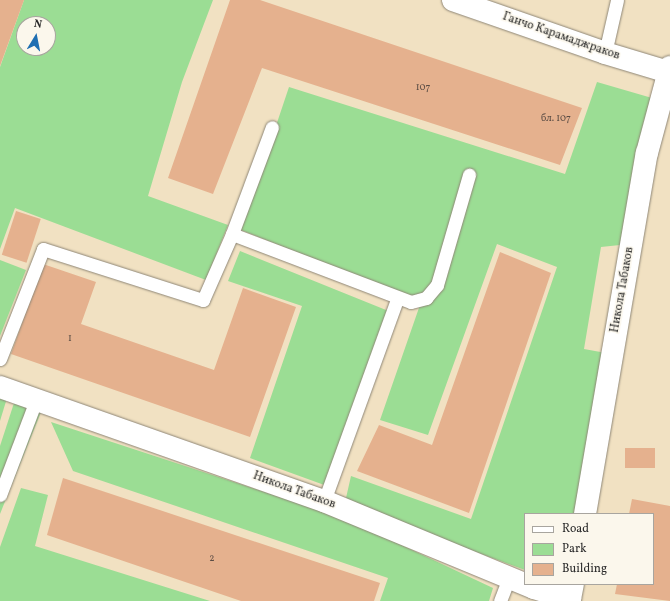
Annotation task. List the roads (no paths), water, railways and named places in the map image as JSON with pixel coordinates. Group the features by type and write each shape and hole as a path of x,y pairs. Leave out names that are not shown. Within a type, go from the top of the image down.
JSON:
{"street":[{"name":"Ганчо Карамаджраков","path":"454,0 605,53 669,69"},
{"name":"Никола Табаков","path":"585,513 647,153 669,69"},
{"name":"Никола Табаков","path":"0,387 324,501 509,578 524,582"},
{"name":"Никола Табаков","path":"533,585 571,596"}],"lane":[{"path":"605,53 617,0"},
{"path":"0,359 43,249 203,300 232,234 272,127"},
{"path":"232,234 397,299 411,302 426,298 437,285 469,176"},
{"path":"324,501 397,299"},
{"path":"0,495 36,400"},
{"path":"500,601 509,578"}]}
